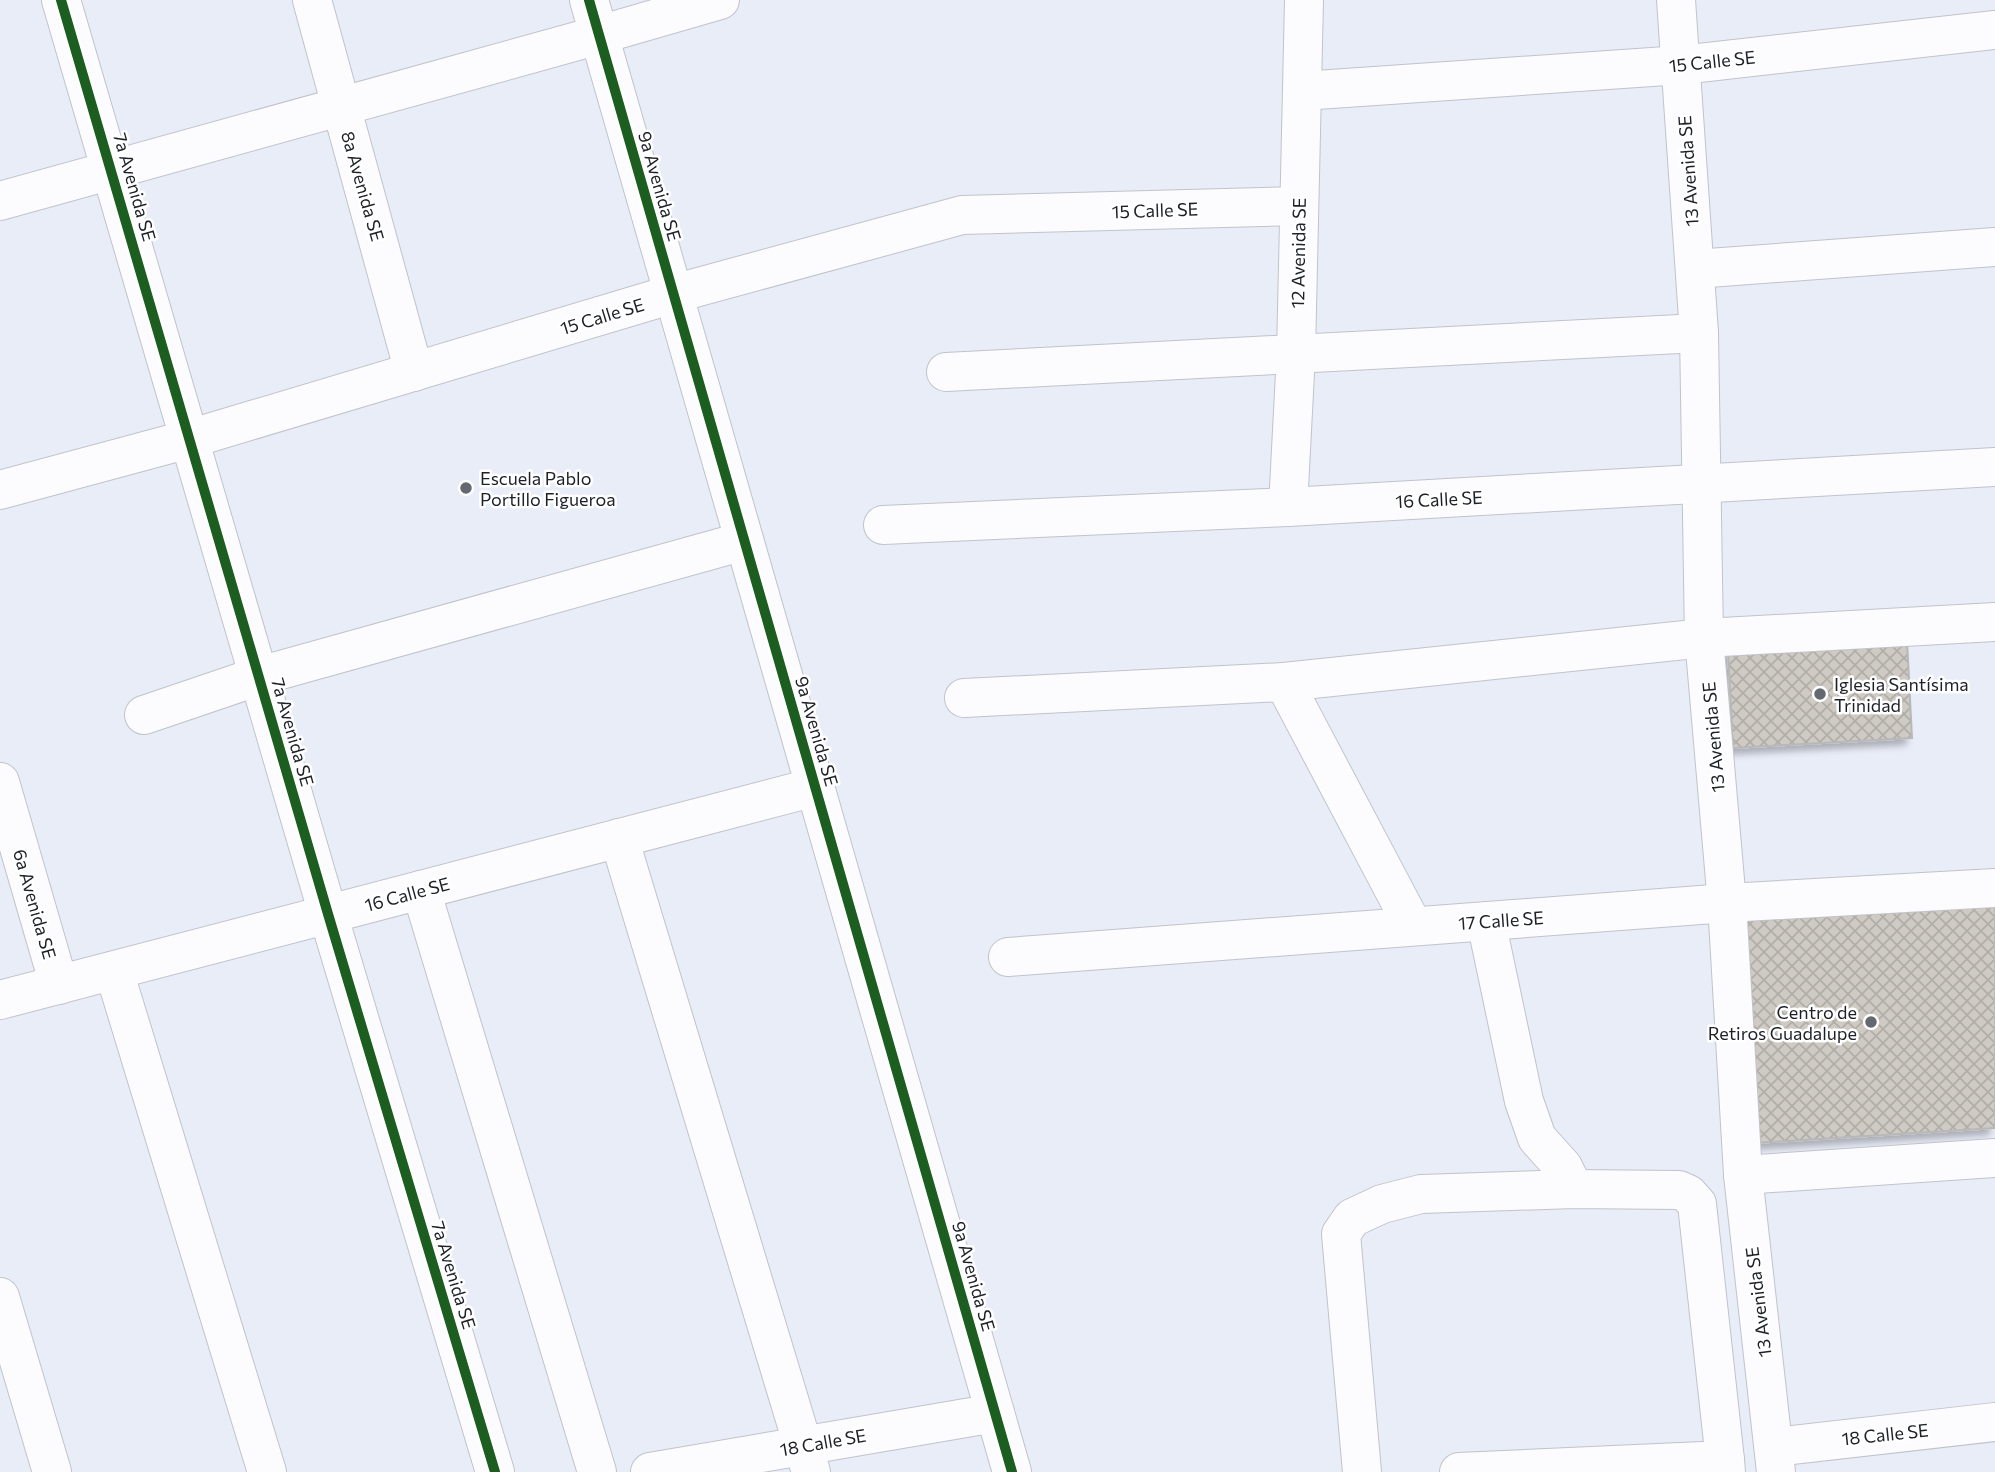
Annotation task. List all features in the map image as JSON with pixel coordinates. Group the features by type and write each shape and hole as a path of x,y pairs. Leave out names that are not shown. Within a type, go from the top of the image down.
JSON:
{"street":[{"name":"7a Avenida SE","path":"61,0 328,914 495,1472"},
{"name":"8a Avenida SE","path":"312,0 414,372"},
{"path":"0,201 341,107 594,18 720,0"},
{"name":"12 Avenida SE","path":"1288,507 1296,354 1304,0"},
{"name":"13 Avenida SE","path":"1676,0 1699,333 1704,638 1727,903 1743,1175 1775,1459"},
{"name":"9a Avenida SE","path":"594,18 1012,1472"},
{"name":"15 Calle SE","path":"1302,91 1681,65 1995,30"},
{"name":"15 Calle SE","path":"0,490 189,439 673,294 962,215 1299,206"},
{"path":"1695,269 1995,247"},
{"path":"946,372 1699,333"},
{"name":"16 Calle SE","path":"883,525 1288,507 1995,467"},
{"path":"144,715 259,676 744,541"},
{"path":"964,698 1284,682 1704,638 1995,622"},
{"path":"1284,682 1413,926"},
{"name":"6a Avenida SE","path":"0,782 59,985"},
{"name":"16 Calle SE","path":"0,1000 815,787"},
{"path":"619,838 807,1459"},
{"name":"17 Calle SE","path":"1008,957 1727,903 1995,888"},
{"path":"421,890 597,1472"},
{"path":"1486,921 1524,1101 1537,1138 1563,1167 1574,1189"},
{"path":"114,971 267,1472"},
{"path":"1743,1175 1995,1158"},
{"path":"1362,1472 1341,1234 1352,1217 1382,1204 1421,1194 1574,1189 1679,1190 1688,1194 1697,1204 1725,1466 1459,1472"},
{"path":"0,1297 52,1472"},
{"name":"18 Calle SE","path":"650,1472 807,1459 995,1413"},
{"name":"18 Calle SE","path":"1775,1459 1995,1422"}],"building":[{"name":"Iglesia Santísima Trinidad","path":"1907,641 1912,738 1733,748 1728,650"},
{"name":"Centro de Retiros Guadalupe","path":"1995,900 1995,1128 1755,1143 1741,916"}],"cycle path":[{"path":"61,0 328,914 495,1472"},
{"path":"589,0 1012,1472"}],"place":[{"name":"Escuela Pablo Portillo Figueroa","path":"466,488"},
{"name":"Iglesia Santísima Trinidad","path":"1820,694"},
{"name":"Centro de Retiros Guadalupe","path":"1871,1022"}]}
